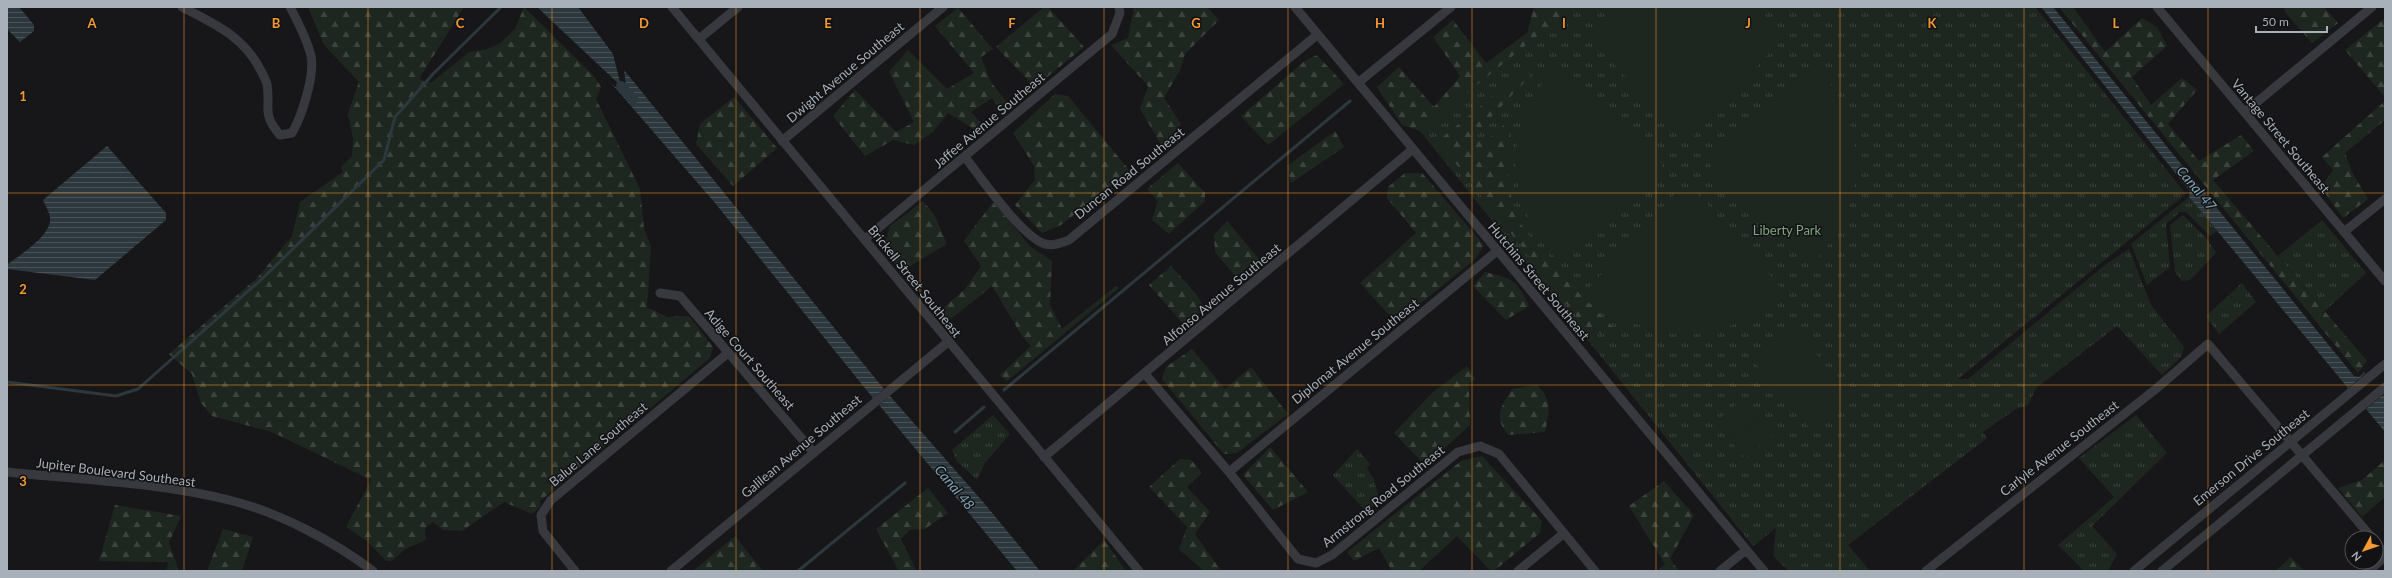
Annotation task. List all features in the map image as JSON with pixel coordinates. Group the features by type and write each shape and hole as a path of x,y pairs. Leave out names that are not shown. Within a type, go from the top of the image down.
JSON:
{"street":[{"path":"182,7 229,32 253,54 267,84 266,110 271,125 280,135 292,133 299,120 310,79 311,57 290,7"},
{"name":"Brickell Street Southeast","path":"672,7 1139,571"},
{"path":"699,40 738,7"},
{"name":"Dwight Avenue Southeast","path":"782,141 943,7"},
{"name":"Hutchins Street Southeast","path":"1295,7 1359,82 1497,251 1764,571"},
{"path":"1359,82 1452,7"},
{"name":"Vantage Street Southeast","path":"2157,7 2385,281"},
{"path":"2244,112 2372,7"},
{"name":"Jaffee Avenue Southeast","path":"865,239 1112,34 1119,10"},
{"name":"Duncan Road Southeast","path":"965,157 1023,229 1045,244 1057,244 1069,240 1318,35"},
{"name":"Alfonso Avenue Southeast","path":"1044,456 1145,374 1413,149"},
{"path":"2344,232 2385,199"},
{"name":"Diplomat Avenue Southeast","path":"1228,472 1497,251"},
{"name":"Adige Court Southeast","path":"660,293 680,296 814,453"},
{"name":"Galilean Avenue Southeast","path":"671,571 948,342"},
{"name":"Carlyle Avenue Southeast","path":"1926,571 2157,388 2208,344 2290,442"},
{"name":"Balue Lane Southeast","path":"575,571 543,531 541,514 551,500 728,353"},
{"name":"Emerson Drive Southeast","path":"2134,571 2385,364"},
{"name":"Armstrong Road Southeast","path":"1145,374 1228,472 1298,559 1316,563 1332,555 1458,452 1480,446 1499,454 1563,534 1595,571"},
{"path":"2162,571 2385,387"},
{"path":"2290,442 2365,530"},
{"name":"Jupiter Boulevard Southeast","path":"7,472 170,489 233,501 286,521 348,552 373,571"},
{"path":"1518,571 1563,534"},
{"path":"1720,571 1746,550"},
{"path":"2368,571 2385,557"}],"green space":[{"path":"308,7 464,7 419,79 431,83 469,52 487,49 499,44 515,29 524,7 594,76 601,87 596,99 640,189 644,228 651,247 647,307 667,317 689,316 713,347 710,358 540,501 540,507 532,514 504,502 462,531 443,530 433,522 425,528 426,540 405,549 392,561 386,561 367,541 346,527 371,480 272,432 212,416 201,403 192,374 169,354 257,278 292,236 300,202 343,172 341,167 352,156 353,138 348,113 359,82 324,45"},
{"path":"1044,7 1048,7 1084,47 1035,87 996,47"},
{"path":"1134,7 1207,7 1219,20 1185,54 1180,70 1164,98 1181,124 1162,146 1140,109 1148,86 1111,45 1128,38"},
{"path":"1534,7 1573,7 1420,131 1402,125 1377,87 1399,67 1434,107 1460,76 1433,37 1453,20 1486,63 1527,33"},
{"name":"Liberty Park","path":"1566,7 2035,7 2186,194 1958,379 1968,379 2105,265 2129,249 2151,305 2184,347 2181,357 2162,375 2117,326 2036,388 2028,405 2016,409 1983,432 1987,438 1848,545 1870,571 1789,571 1773,556 1776,528 1753,546 1420,131"},
{"path":"1625,7 1746,7 1767,20 1785,36 1693,137 1680,138 1588,35 1601,23"},
{"path":"2059,7 2073,7 2105,52 2142,18 2157,27 2167,46 2132,77 2151,105 2182,78 2197,90 2168,124 2199,161 2241,135 2254,151 2213,180 2367,361 2358,373"},
{"path":"2284,7 2324,7 2338,23 2312,43 2285,12"},
{"path":"958,8 993,49 981,57 991,82 1010,106 1003,113 992,98 971,112 987,129 979,132 948,113 933,132 914,145 893,140 865,156 833,116 855,90 896,132 914,122 889,72 908,50 947,89 974,73 935,26"},
{"path":"2385,18 2385,97 2345,50"},
{"path":"1317,55 1344,84 1268,145 1241,116 1306,60"},
{"path":"1559,64 1661,156 1662,168 1558,261 1540,237 1527,213 1519,187 1516,162 1518,136 1526,111 1540,87"},
{"path":"1814,65 1829,82 1841,100 1849,120 1854,141 1856,163 1854,184 1849,206 1841,226 1832,241 1813,263 1711,170 1711,157"},
{"path":"1526,69 1530,76 1474,135 1483,141 1493,136 1512,116 1507,183 1520,223 1550,264 1613,327 1592,336 1438,141"},
{"path":"1055,94 1068,96 1130,171 1061,225 1042,233 1015,205 1035,180 1034,166 1013,133"},
{"path":"734,97 777,148 733,186 696,144 700,124"},
{"path":"2385,101 2385,120 2345,153 2352,172 2368,199 2343,218 2321,187 2333,170 2322,157"},
{"path":"1335,131 1344,147 1291,183 1287,166"},
{"path":"1178,163 1205,193 1205,201 1169,234 1152,220 1158,201 1147,189"},
{"path":"1405,173 1422,173 1484,245 1474,260 1405,316 1389,315 1360,283 1416,233 1387,198 1388,187"},
{"path":"1680,188 1692,188 1784,291 1760,310 1735,324 1710,332 1685,334 1660,332 1635,323 1611,309 1587,290"},
{"path":"2189,197 2217,231 2210,236 2186,212 2180,212 2166,224 2170,267 2147,285 2131,244"},
{"path":"923,201 934,214 947,244 907,268 895,264 884,247 890,226"},
{"path":"993,202 1031,247 1052,261 1050,305 1062,329 1116,286 1119,288 1007,381 1000,375 1031,346 1022,336 992,286 947,322 940,311 965,289 981,266 964,241"},
{"path":"2183,215 2207,239 2216,253 2190,280 2182,281 2175,272 2170,225"},
{"path":"2322,220 2366,273 2325,311 2278,256"},
{"path":"1227,221 1259,259 1236,277 1215,252 1214,235"},
{"path":"1171,266 1197,295 1205,309 1184,325 1149,285"},
{"path":"1485,272 1501,276 1517,285 1529,306 1506,320 1473,286"},
{"path":"2242,283 2256,302 2219,334 2206,316"},
{"path":"1792,324 1848,393 1809,427 1751,358"},
{"path":"1192,349 1225,389 1251,367 1288,414 1237,453 1224,454 1162,379 1166,367"},
{"path":"1467,366 1475,379 1469,383 1470,425 1444,449 1421,461 1394,433 1432,393"},
{"path":"1537,385 1548,401 1545,432 1508,435 1501,422 1500,412 1502,406 1512,389"},
{"path":"1743,399 1757,415 1729,439 1715,422"},
{"path":"993,415 1010,434 985,463 977,480 957,461 952,450"},
{"path":"2136,415 2167,453 2092,526 2117,554 2108,571 2084,571 2058,545 2114,497 2079,458"},
{"path":"1759,419 1773,435 1745,458 1731,442"},
{"path":"1270,447 1308,492 1273,510 1243,475"},
{"path":"1357,449 1370,464 1367,468 1374,480 1378,495 1368,514 1333,475"},
{"path":"1482,456 1542,521 1540,533 1494,571 1491,571 1457,536 1419,571 1392,571 1379,548 1354,561 1347,552 1461,461"},
{"path":"1180,459 1191,460 1202,473 1187,487 1210,512 1195,534 1221,571 1204,571 1179,549 1187,527 1149,487"},
{"path":"2385,460 2385,497 2362,517 2338,488 2362,480"},
{"path":"1664,481 1694,515 1670,559 1679,571 1656,571 1665,564 1629,506"},
{"path":"928,488 948,513 925,529 910,530 901,539 916,570 899,571 876,529"},
{"path":"115,505 181,516 169,543 179,571 167,571 168,562 99,561"},
{"path":"223,529 253,537 242,571 207,571"},
{"path":"735,536 763,571 693,571"},
{"path":"1104,540 1126,571 1073,571"},
{"path":"2291,557 2304,571 2275,571"}],"water":[{"path":"7,7 19,7 34,25 34,31 20,42 7,29"},
{"path":"537,7 578,7 613,54 621,86"},
{"name":"Canal 47","path":"2041,7 2053,7 2354,376 2359,377 2364,372 2365,374 2348,388 2189,197 2190,191"},
{"path":"624,70 884,389 873,398 715,203 611,83 618,89 624,89 626,85"},
{"path":"107,146 166,213 166,220 95,280 7,269 8,264 41,238 46,231 50,218 43,200"},
{"path":"2383,395 2385,397 2385,432 2366,409"},
{"name":"Canal 48","path":"890,396 984,503 1040,571 1017,571 879,405"}],"waterway":[{"path":"7,382 116,396 138,389 264,277 384,160 395,117 434,73 501,7"},
{"path":"621,86 633,99"},
{"path":"1004,390 1350,101"},
{"path":"955,432 984,407"},
{"path":"798,571 905,483"}]}
